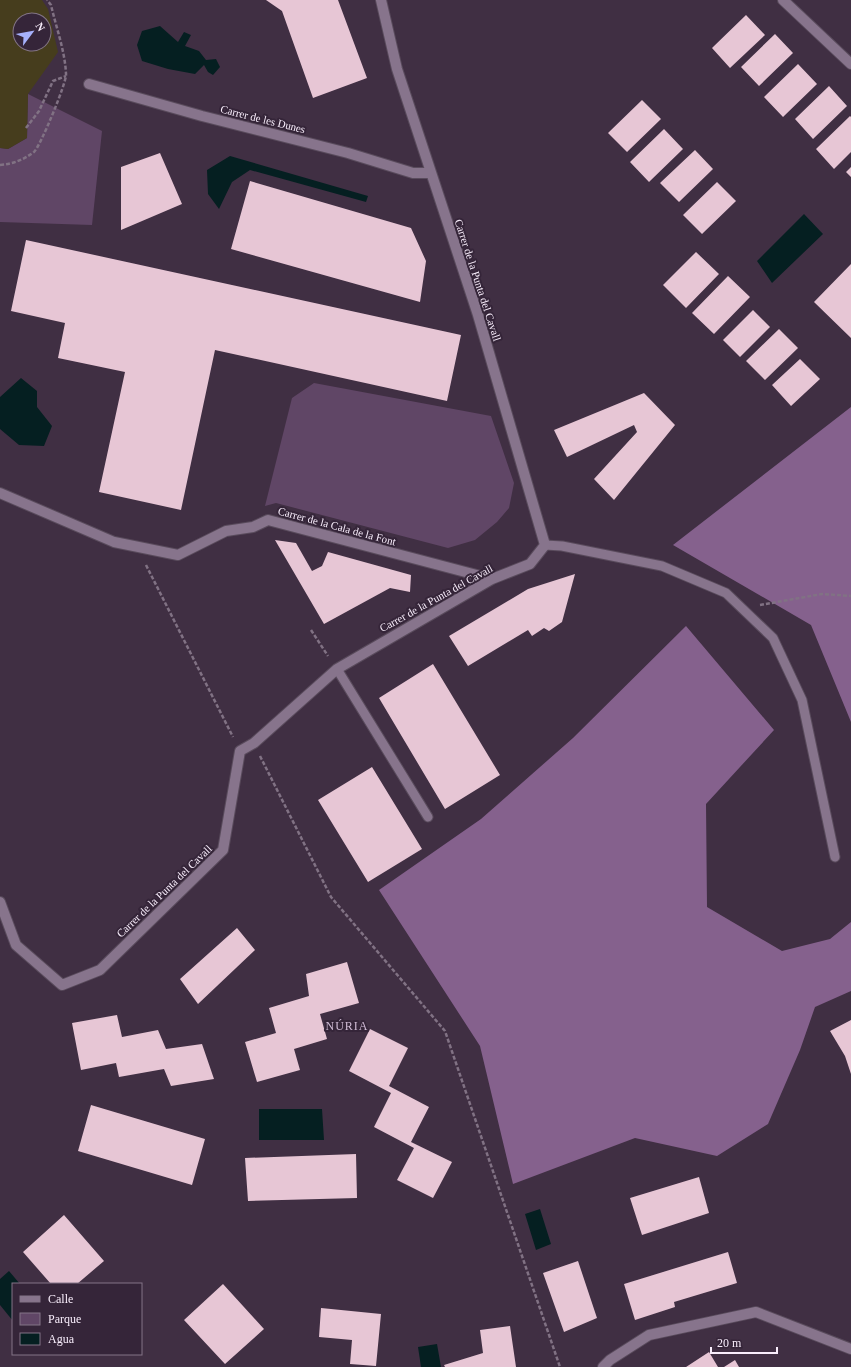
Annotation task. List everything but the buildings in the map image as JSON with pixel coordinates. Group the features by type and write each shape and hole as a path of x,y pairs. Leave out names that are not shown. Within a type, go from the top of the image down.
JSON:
{"street":[{"name":"Carrer de la Punta del Cavall","path":"0,902 16,945 62,985 100,970 223,850 240,751 254,743 337,669 492,579 530,564 545,545 478,315 397,69 382,0"},
{"path":"783,0 851,64"},
{"name":"Carrer de les Dunes","path":"89,84 202,116 348,153 413,173 431,173"},
{"name":"Carrer de la Cala de la Font","path":"0,493 114,542 178,556 226,531 253,527 268,520 492,579"},
{"path":"602,1367 649,1335 756,1312 851,1349"}],"lane":[{"path":"545,545 562,546 662,566 726,593 773,638 802,700 835,857"},
{"path":"337,669 428,817"}],"path":[{"path":"0,165 14,164 35,152 60,96 67,76 50,5 47,0"},
{"path":"26,128 39,111 53,81 67,76"},
{"path":"136,547 240,751"},
{"path":"742,608 822,594 851,596"},
{"path":"311,630 337,669"},
{"path":"254,743 331,897 445,1031 560,1367"}],"green space":[{"path":"28,94 102,131 92,225 0,222 0,148 8,149 27,138"},
{"path":"314,383 491,416 514,483 509,508 497,522 475,540 448,548 276,503 265,506 292,398"}],"shaded area":[{"path":"851,407 851,722 811,625 673,545"},
{"path":"686,626 774,730 706,804 707,907 782,951 830,939 851,922 851,991 815,1007 800,1050 768,1124 717,1156 635,1138 513,1184 480,1046 379,890 481,819 573,738"}],"sand":[{"path":"0,0 42,0 49,12 12,12 12,52 52,52 52,26 58,52 28,94 27,138 8,149 0,148"}],"water":[{"path":"160,26 178,42 184,32 191,35 185,46 199,51 206,60 216,59 220,67 213,75 208,72 204,65 195,74 168,69 142,61 137,45 142,31"},
{"path":"230,156 368,196 366,202 250,170 232,182 219,209 208,194 207,170"},
{"path":"804,214 823,234 772,283 757,261"},
{"path":"21,378 37,391 37,407 52,426 44,446 19,445 0,429 0,397"},
{"path":"259,1109 322,1109 324,1140 259,1140"},
{"path":"540,1209 551,1244 536,1250 525,1214"},
{"path":"9,1271 19,1283 12,1283 12,1320 0,1305 0,1279"},
{"path":"437,1344 441,1367 421,1367 418,1347"}],"district":[{"name":"NÚRIA","path":"347,1026"}]}
